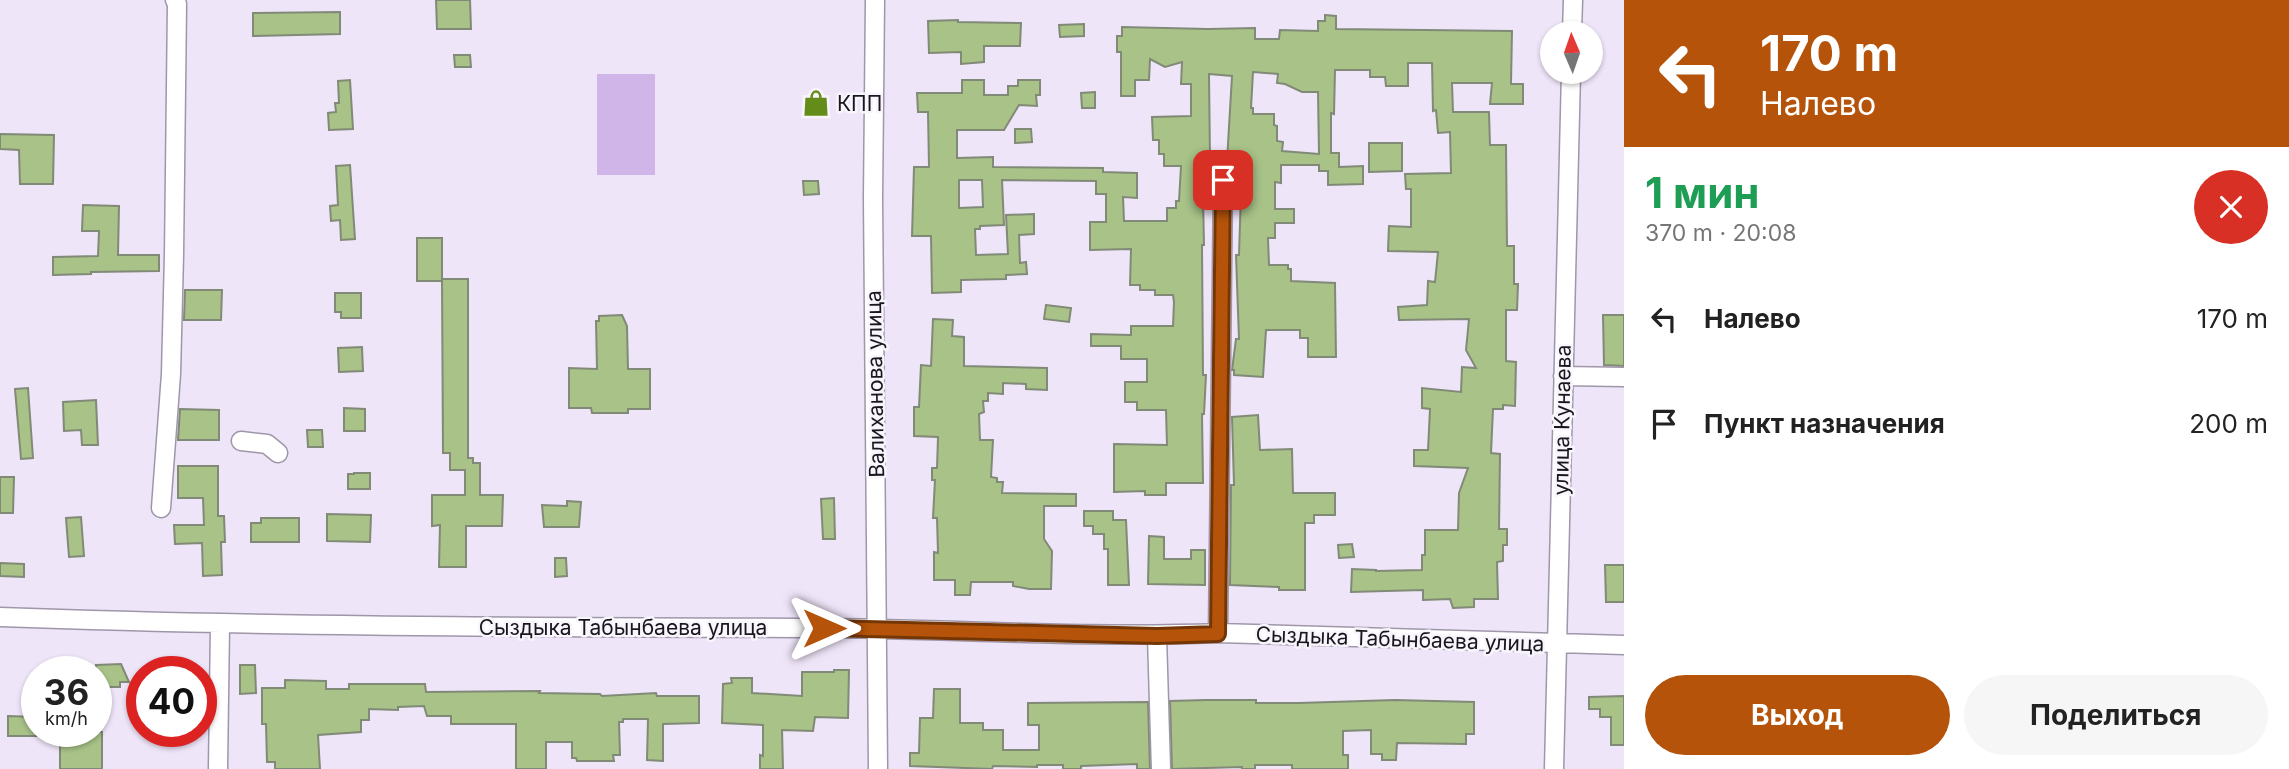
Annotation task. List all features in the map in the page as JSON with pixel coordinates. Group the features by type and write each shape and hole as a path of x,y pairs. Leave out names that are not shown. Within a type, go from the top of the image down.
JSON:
{"street":[{"path":"161,508 171,374 174,281 175,0"},
{"name":"Валиханова улица","path":"875,0 873,198 878,769"},
{"path":"1572,21 1573,0"},
{"name":"улица Кунаева","path":"1554,769 1571,84"},
{"path":"1218,634 1223,180"},
{"path":"1563,376 1624,377"},
{"path":"241,441 267,444 278,453"},
{"name":"Сыздыка Табынбаева улица","path":"0,617 220,625 878,628 1624,645"},
{"path":"218,769 220,625"},
{"path":"1157,636 1161,769"}],"shaded area":[{"path":"597,74 655,74 655,175 597,175"}],"building":[{"path":"436,0 470,0 471,29 437,29"},
{"path":"340,12 340,34 253,36 253,13"},
{"path":"1325,15 1336,16 1336,29 1512,31 1511,84 1523,84 1523,104 1490,104 1492,83 1452,83 1453,112 1489,112 1490,145 1506,145 1507,246 1514,246 1514,284 1518,284 1517,310 1506,310 1506,361 1516,362 1515,406 1503,405 1503,409 1493,409 1491,453 1500,454 1499,529 1507,529 1507,545 1503,545 1503,561 1497,562 1498,599 1474,599 1474,607 1453,608 1450,599 1423,600 1423,590 1351,592 1352,569 1422,570 1425,530 1458,530 1459,493 1468,468 1414,466 1414,450 1428,450 1430,409 1422,408 1422,388 1461,392 1462,367 1476,368 1466,350 1469,319 1399,320 1398,307 1427,305 1428,281 1435,282 1438,252 1388,251 1389,226 1411,227 1411,189 1406,189 1405,174 1451,173 1450,132 1438,133 1436,110 1433,111 1432,63 1408,63 1408,86 1386,86 1385,77 1370,77 1370,70 1335,70 1331,153 1339,153 1339,167 1363,166 1363,184 1328,185 1328,171 1319,171 1319,165 1281,165 1281,183 1275,182 1275,209 1294,209 1294,223 1275,223 1275,238 1268,238 1269,265 1288,265 1288,269 1291,269 1291,281 1335,283 1336,357 1308,357 1308,338 1300,338 1300,330 1266,330 1263,377 1234,375 1232,370 1236,339 1239,339 1236,255 1239,255 1242,161 1227,161 1232,76 1209,74 1210,160 1207,166 1206,196 1203,196 1202,245 1203,375 1206,375 1202,414 1203,483 1166,483 1166,495 1145,495 1145,491 1114,492 1114,444 1167,445 1166,410 1137,410 1137,402 1125,402 1125,382 1147,382 1147,359 1121,359 1121,346 1091,346 1091,334 1131,335 1131,326 1173,326 1174,302 1173,295 1155,295 1155,290 1140,290 1140,285 1130,285 1131,249 1090,250 1090,222 1106,222 1106,194 1096,194 1096,181 1002,180 1004,225 980,226 980,229 975,229 976,255 1008,254 1006,215 1034,214 1034,234 1019,235 1020,263 1026,262 1027,274 1006,275 1006,279 961,280 961,292 932,293 931,236 912,236 914,167 929,167 928,112 918,112 917,93 962,93 962,80 984,80 984,95 1008,95 1008,86 1018,86 1018,80 1040,80 1040,95 1036,95 1037,106 1019,105 1004,130 957,130 957,158 993,157 993,167 1103,168 1103,172 1137,173 1137,198 1123,197 1124,221 1167,221 1167,208 1176,208 1176,201 1179,201 1181,166 1164,166 1164,154 1159,154 1159,140 1153,140 1152,117 1191,116 1191,84 1181,84 1182,62 1165,67 1150,59 1149,80 1135,80 1135,96 1121,96 1121,52 1117,52 1117,36 1122,36 1122,27 1255,28 1255,39 1279,39 1280,30 1318,31 1318,21 1325,21","holes":["1253,72 1278,74 1277,83 1302,92 1318,92 1319,154 1282,151 1283,142 1277,141 1274,114 1253,114","959,180 982,180 983,207 959,208"]},
{"path":"928,21 1021,23 1020,46 984,46 984,62 961,64 961,52 929,53"},
{"path":"1084,24 1084,36 1060,37 1059,25"},
{"path":"454,55 470,55 471,67 455,67"},
{"path":"350,80 353,129 329,130 328,113 336,112 335,103 339,103 338,81"},
{"path":"1095,92 1095,108 1082,108 1081,93"},
{"path":"1015,129 1031,129 1032,142 1015,143"},
{"path":"0,134 54,135 53,184 20,184 19,150 0,149"},
{"path":"1369,143 1402,143 1402,171 1369,172"},
{"path":"350,165 355,239 341,240 340,220 331,221 330,206 338,205 336,166"},
{"path":"803,181 818,181 819,194 804,195"},
{"path":"83,205 119,206 118,255 159,255 159,271 53,275 53,257 98,256 99,231 82,231"},
{"path":"417,238 442,238 442,281 417,281"},
{"path":"442,279 468,279 468,458 473,458 473,463 480,463 480,495 503,495 502,526 466,526 466,567 439,567 440,525 432,526 432,495 465,495 465,470 450,470 450,453 443,453"},
{"path":"185,290 222,290 221,320 184,320"},
{"path":"335,293 361,293 361,318 341,318 341,312 335,312"},
{"path":"1046,305 1071,308 1069,322 1044,319"},
{"path":"622,315 627,326 628,369 650,369 650,409 628,409 628,413 592,413 591,408 569,408 569,368 597,369 596,321 599,321 599,316"},
{"path":"1603,315 1624,315 1624,366 1604,365"},
{"path":"933,319 953,320 952,336 964,337 964,366 1047,368 1047,390 1026,389 1026,384 1003,383 1003,394 988,393 988,401 983,401 984,412 979,414 980,440 993,440 991,477 997,478 997,482 1003,482 1002,493 1076,494 1076,506 1044,506 1044,539 1052,551 1051,589 1029,589 1013,586 1013,582 971,582 970,595 955,595 955,580 934,580 934,552 938,553 937,518 933,518 935,480 932,480 932,468 937,468 938,437 914,436 914,407 919,407 921,365 931,366"},
{"path":"362,347 363,371 339,372 338,348"},
{"path":"28,388 33,458 21,459 15,389"},
{"path":"96,400 98,445 82,445 81,430 64,431 63,402"},
{"path":"344,408 365,409 365,431 344,431"},
{"path":"180,409 219,410 219,440 178,440"},
{"path":"1258,415 1260,450 1292,449 1293,493 1335,493 1335,515 1314,515 1314,523 1305,523 1305,590 1230,585 1231,485 1234,485 1232,417"},
{"path":"307,430 322,430 323,447 308,447"},
{"path":"178,466 218,466 218,516 224,516 225,542 221,542 222,575 203,576 202,543 175,544 174,525 204,525 203,498 178,498"},
{"path":"370,473 370,489 348,489 348,474"},
{"path":"0,477 14,477 13,513 0,513"},
{"path":"834,498 835,539 823,539 821,499"},
{"path":"567,501 581,502 579,527 544,527 542,505 567,506"},
{"path":"1084,511 1113,511 1113,520 1126,520 1129,585 1108,585 1108,549 1104,549 1104,534 1093,534 1093,526 1084,526"},
{"path":"327,514 371,515 370,542 327,541"},
{"path":"81,517 84,556 69,557 66,518"},
{"path":"261,518 299,518 299,542 251,542 251,523 261,523"},
{"path":"1149,536 1164,537 1164,559 1191,559 1191,550 1205,550 1205,585 1148,584"},
{"path":"1352,544 1354,557 1339,558 1338,545"},
{"path":"555,558 566,558 567,576 555,577"},
{"path":"0,563 24,564 24,577 0,576"},
{"path":"1605,565 1624,565 1624,602 1606,602"},
{"path":"112,664 121,664 126,675 126,682 120,682 120,687 112,687"},
{"path":"240,665 255,665 256,693 240,694"},
{"path":"849,670 848,718 815,717 813,731 782,730 783,769 760,769 760,755 763,756 763,725 722,723 723,684 732,683 731,678 752,678 752,693 802,696 802,672"},
{"path":"285,680 326,681 326,689 349,689 349,684 425,684 426,692 540,691 539,693 602,696 656,693 657,696 699,696 699,723 663,724 663,761 647,760 648,719 623,719 623,722 619,722 620,755 613,755 614,761 577,761 572,758 572,742 546,742 546,769 516,769 516,724 451,724 451,716 427,716 424,706 398,707 398,710 369,709 369,720 361,720 361,732 318,735 320,769 275,769 275,762 267,762 266,724 262,724 262,688 285,688"},
{"path":"934,689 960,689 960,723 983,723 983,730 1003,730 1003,750 1039,750 1039,725 1028,725 1028,703 1148,702 1150,769 1137,769 1137,764 1081,766 1081,769 1063,769 1063,765 993,766 992,769 910,766 910,753 919,753 920,718 933,718"},
{"path":"1624,696 1624,745 1611,745 1611,717 1600,717 1600,709 1589,709 1589,697"},
{"path":"1256,700 1256,703 1395,700 1474,702 1474,734 1466,734 1466,744 1397,743 1396,760 1382,760 1382,754 1371,754 1371,730 1343,731 1343,755 1348,755 1348,769 1292,769 1292,765 1255,765 1255,769 1172,769 1170,701"},
{"path":"8,716 21,716 21,736 8,736"},
{"path":"60,747 102,747 102,769 60,769"}],"place":[{"name":"КПП","path":"816,103"}],"route":[{"path":"824,628 1157,636 1218,634 1223,180"}]}
